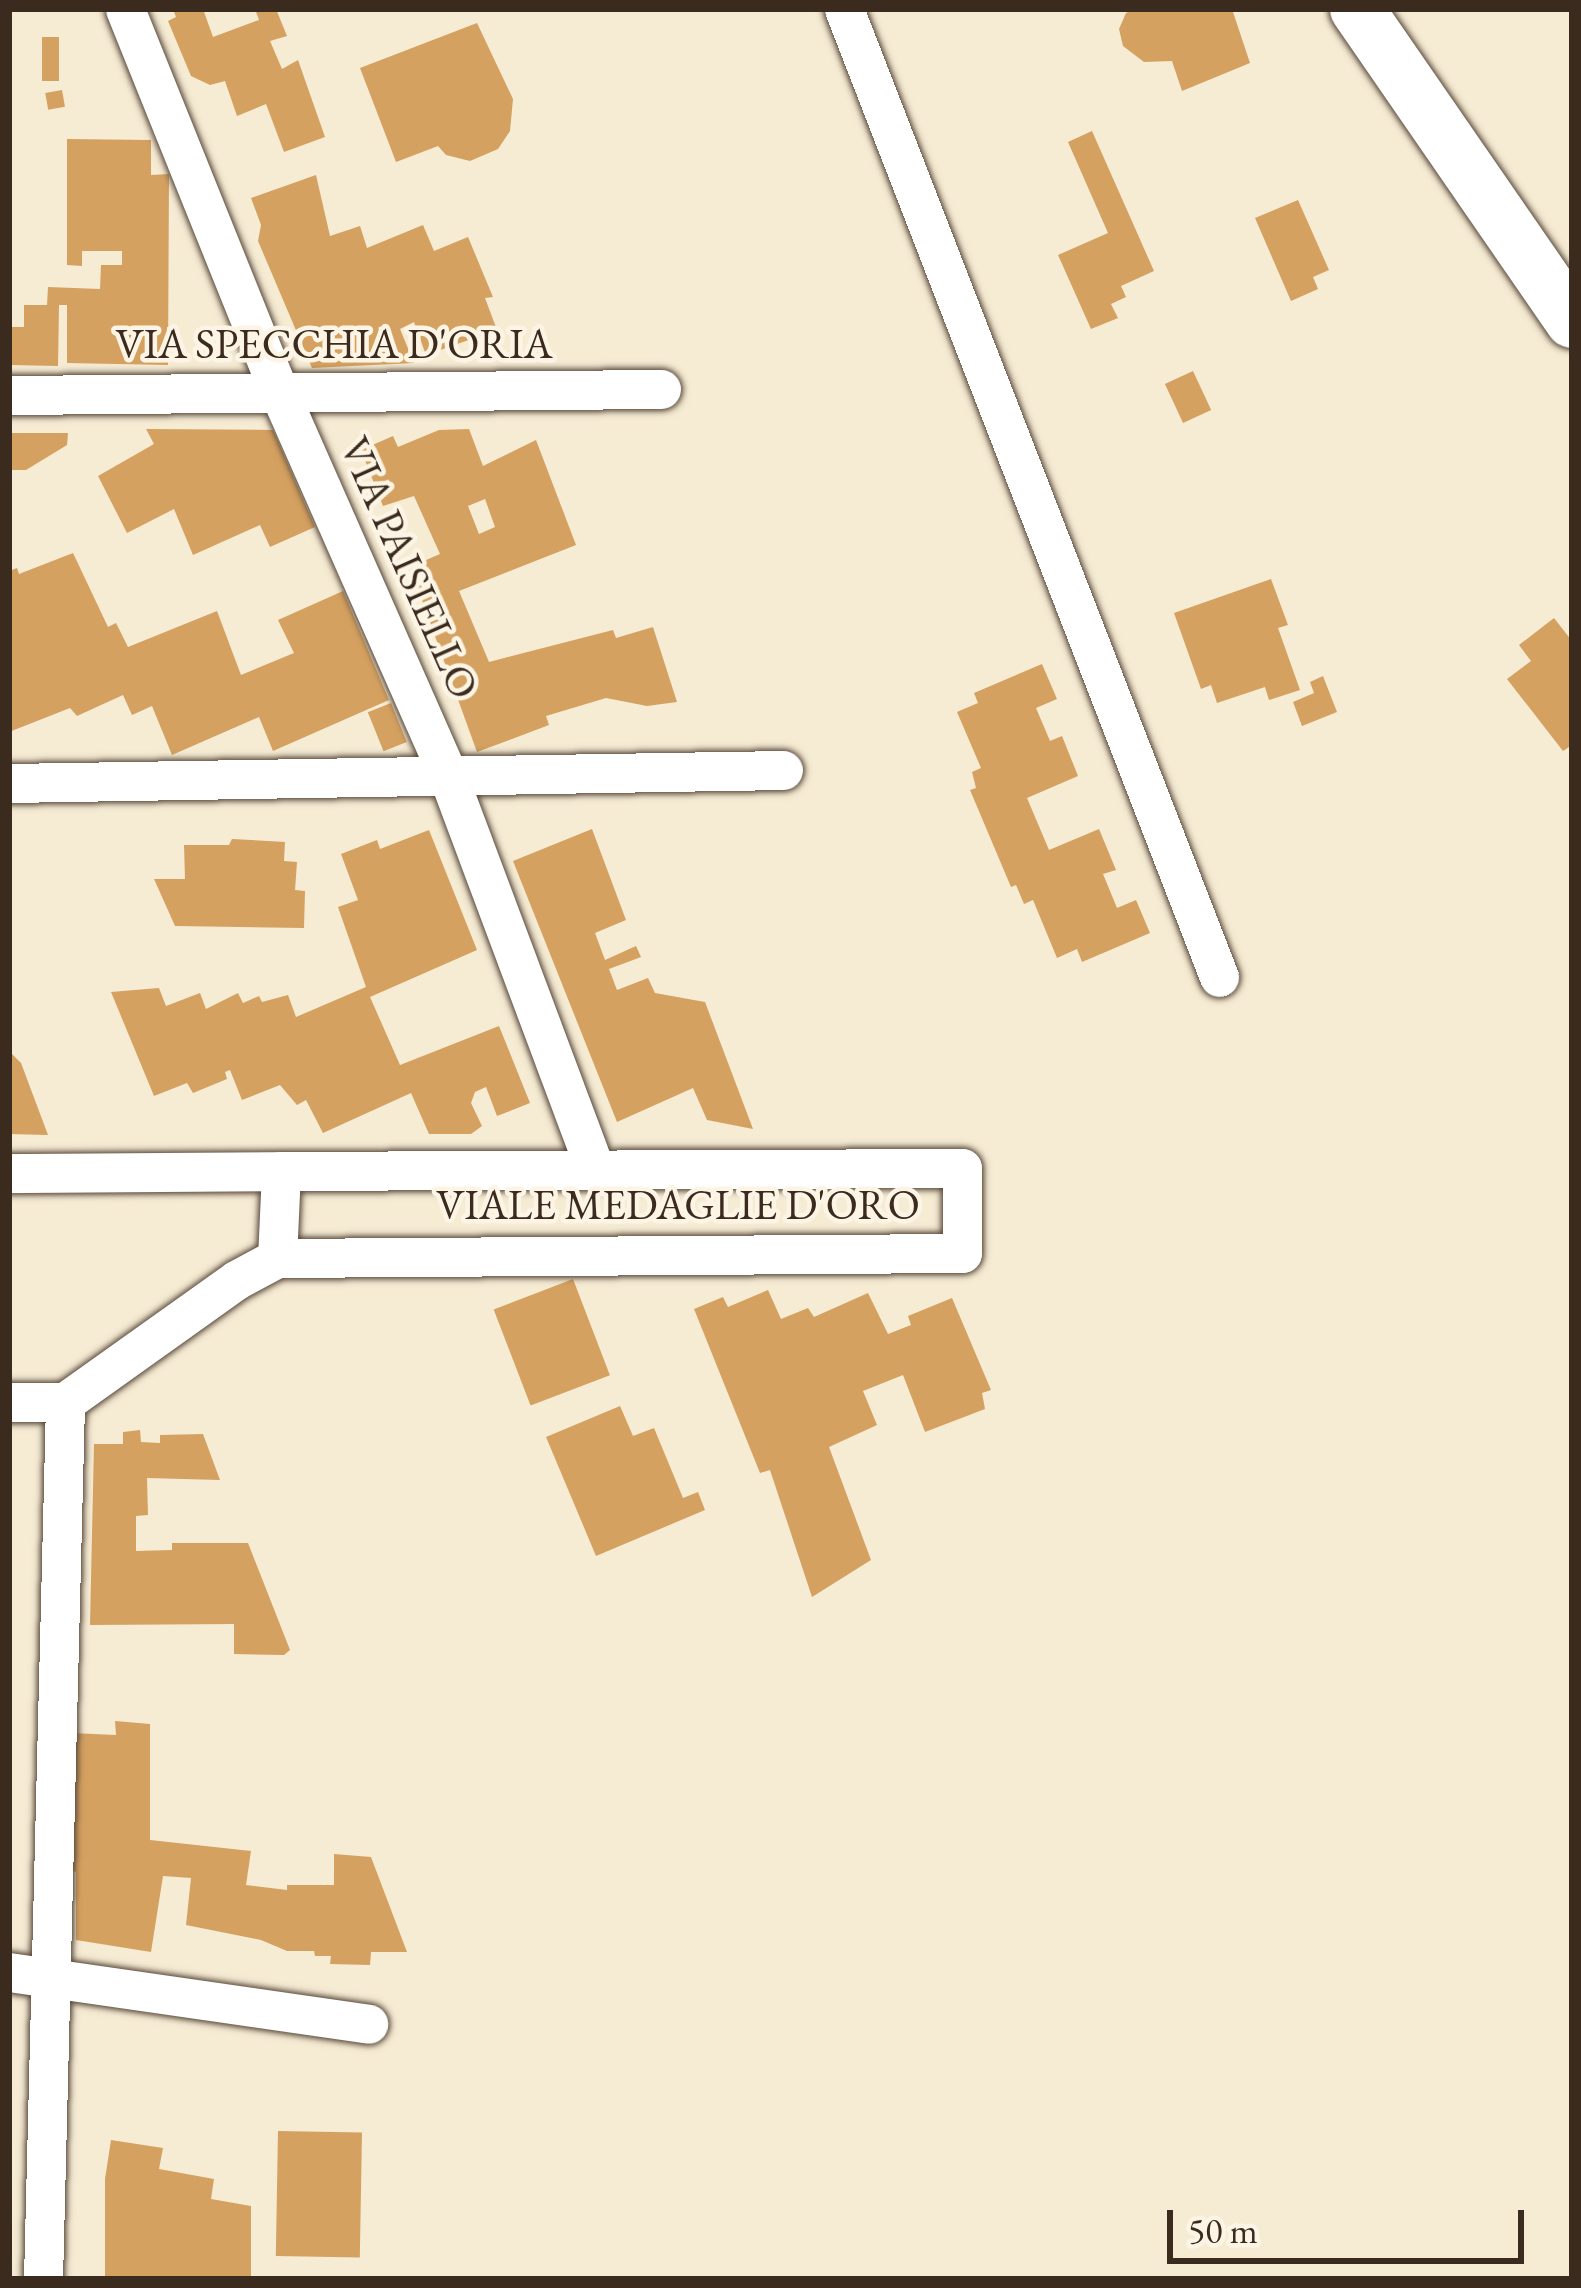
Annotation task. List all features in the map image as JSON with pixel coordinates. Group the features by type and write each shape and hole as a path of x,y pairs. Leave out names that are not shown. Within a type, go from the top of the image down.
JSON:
{"main road":[{"path":"1358,9 1572,321"}],"street":[{"name":"VIA PAISIELLO","path":"125,9 279,392 448,776 595,1170"},
{"path":"844,9 1219,977"},
{"name":"VIA SPECCHIA D'ORIA","path":"9,395 661,389"},
{"path":"9,783 783,770"},
{"name":"VIALE MEDAGLIE D'ORO","path":"9,1173 962,1168 962,1253 277,1258 236,1280 65,1402"},
{"path":"277,1258 281,1171"},
{"path":"9,1402 65,1402 43,2279"},
{"path":"9,1972 368,2024"}],"building":[{"path":"173,9 203,9 213,37 259,20 255,9 276,9 287,36 270,41 282,69 298,60 325,137 284,152 266,104 237,116 225,81 210,85 191,76 168,21 176,17"},
{"path":"1136,9 1232,9 1250,63 1182,91 1172,61 1144,62 1123,46 1119,29 1126,13"},
{"path":"477,23 513,99 510,131 498,149 470,161 446,155 438,146 396,162 360,68"},
{"path":"42,37 59,37 59,81 42,81"},
{"path":"62,90 65,107 48,110 45,93"},
{"path":"1092,131 1154,271 1121,286 1126,297 1111,304 1118,318 1091,329 1058,255 1108,233 1068,142"},
{"path":"67,139 151,140 151,175 169,174 168,365 67,363 67,305 59,305 58,366 9,365 9,327 24,327 24,305 47,305 48,287 100,289 101,265 122,265 122,251 82,251 82,266 67,265"},
{"path":"316,175 330,236 360,226 367,248 423,225 434,251 468,237 493,297 485,298 497,330 426,355 414,322 400,329 414,363 312,368 258,241 261,225 251,198"},
{"path":"1298,200 1329,270 1313,277 1318,289 1291,301 1255,218"},
{"path":"1193,371 1211,410 1183,423 1165,384"},
{"path":"146,429 273,430 315,527 270,547 260,525 193,555 174,509 127,533 98,476 154,444"},
{"path":"469,429 483,466 536,440 576,545 459,591 489,662 613,630 616,638 653,627 677,702 647,706 606,698 546,716 549,725 477,752 410,567 440,554 414,496 383,506 361,450 393,436 398,447 439,430","holes":["485,499 495,527 479,534 468,506"]},
{"path":"9,433 68,433 67,445 26,470 9,470"},
{"path":"73,553 108,627 116,623 128,647 217,611 241,675 294,653 278,620 343,591 389,700 273,751 259,717 172,755 152,706 132,715 123,695 77,716 70,708 9,732 9,571 17,568 19,574"},
{"path":"1271,579 1288,625 1278,628 1300,690 1269,700 1265,687 1217,703 1211,685 1201,689 1174,613"},
{"path":"1554,618 1572,641 1572,745 1563,751 1507,679 1531,661 1519,645"},
{"path":"1042,664 1057,699 1036,708 1050,741 1062,736 1078,776 1027,798 1049,850 1099,829 1116,870 1103,874 1117,908 1136,900 1150,933 1082,962 1077,949 1057,958 1033,900 1024,904 1016,885 1011,887 970,790 976,788 972,772 981,768 957,712 978,703 974,693"},
{"path":"1323,676 1337,712 1302,726 1293,702 1314,693 1310,682"},
{"path":"391,703 407,742 384,751 368,712"},
{"path":"592,829 626,920 595,933 605,960 636,946 641,957 609,969 617,990 648,978 655,993 705,1002 753,1129 707,1120 693,1088 617,1122 513,861"},
{"path":"429,830 477,950 370,997 400,1065 499,1026 530,1103 497,1116 486,1087 475,1092 471,1103 482,1126 471,1134 429,1134 411,1093 323,1133 306,1100 297,1105 280,1085 242,1100 230,1070 225,1072 227,1079 193,1093 187,1083 154,1096 111,992 159,988 166,1006 200,993 206,1009 238,993 243,1003 259,996 262,1002 288,995 296,1017 366,987 338,907 358,900 341,854 377,840 380,849"},
{"path":"232,839 285,842 284,861 297,862 295,890 305,891 304,928 175,926 154,879 185,879 184,845 229,845"},
{"path":"9,1051 21,1063 48,1135 9,1134"},
{"path":"573,1279 610,1375 531,1406 494,1309"},
{"path":"768,1290 781,1319 808,1308 814,1317 868,1293 888,1334 911,1325 908,1316 952,1298 991,1390 982,1393 985,1409 925,1432 903,1375 863,1391 877,1425 829,1447 871,1560 812,1597 770,1470 760,1473 694,1309 723,1297 728,1307"},
{"path":"620,1406 633,1436 654,1428 683,1498 698,1492 705,1510 596,1556 546,1437"},
{"path":"140,1430 141,1442 160,1443 160,1435 203,1434 220,1480 147,1478 148,1515 136,1516 136,1551 172,1550 172,1543 248,1543 290,1650 284,1655 234,1654 234,1624 90,1625 94,1444 123,1444 123,1432"},
{"path":"115,1721 150,1724 150,1840 251,1851 246,1885 287,1890 287,1885 334,1885 334,1854 371,1857 407,1952 371,1952 370,1965 330,1964 331,1956 315,1956 314,1951 287,1951 261,1940 186,1925 191,1878 163,1876 151,1952 76,1940 76,1872 63,1868 71,1733 116,1735"},
{"path":"278,2131 362,2132 360,2257 276,2256"},
{"path":"111,2140 163,2148 159,2169 214,2179 211,2199 251,2206 251,2279 105,2276 105,2179"}]}
